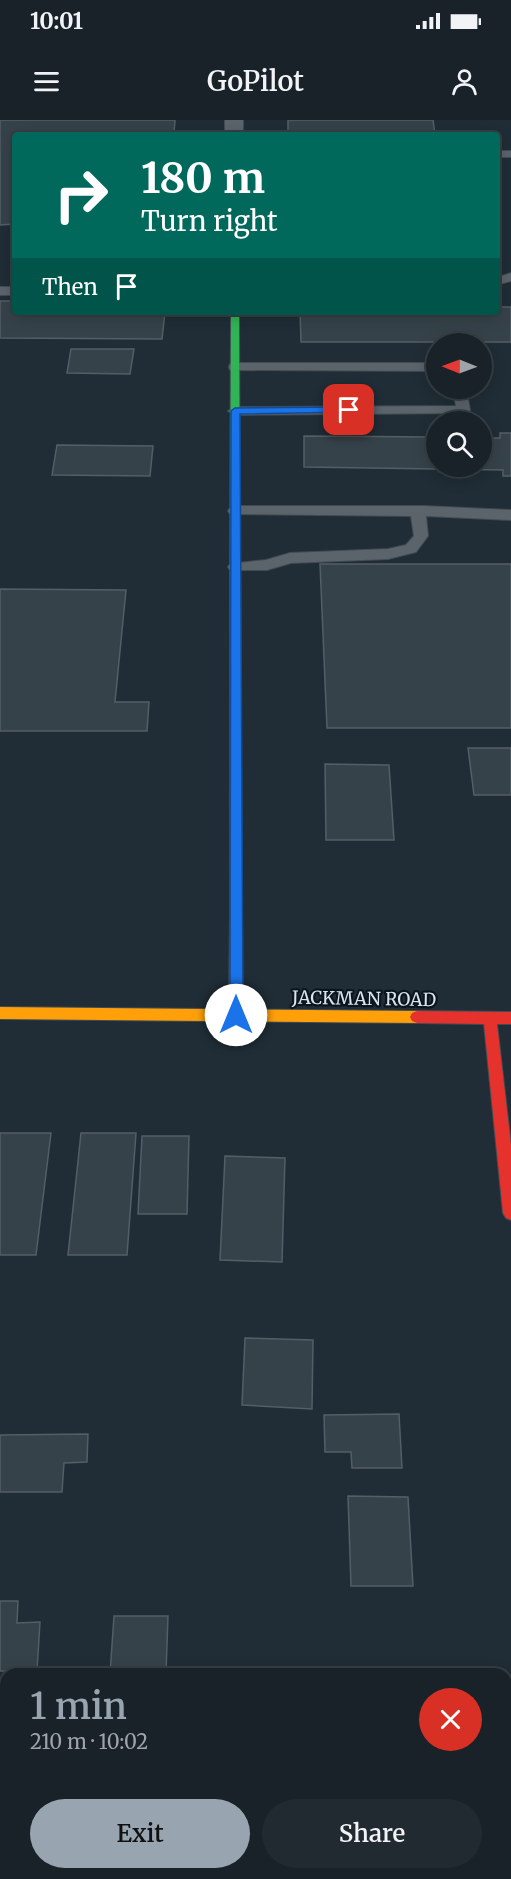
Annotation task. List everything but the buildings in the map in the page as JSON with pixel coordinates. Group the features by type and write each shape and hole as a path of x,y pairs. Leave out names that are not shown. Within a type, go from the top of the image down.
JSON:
{"street":[{"path":"235,315 236,1015"},
{"name":"JACKMAN ROAD","path":"0,1013 511,1018"},
{"path":"489,1018 506,1112 511,1213"}],"lane":[{"path":"235,367 426,367"},
{"path":"235,411 463,410 461,399"},
{"path":"235,511 418,511 511,515"},
{"path":"235,567 267,565 290,558 388,554 411,549 421,536 418,511"}],"traffic: fast":[{"path":"235,315 235,548"}],"traffic: slow":[{"path":"235,548 236,914"},
{"path":"0,1013 417,1017"}],"traffic: jam":[{"path":"236,914 236,1015"},
{"path":"417,1017 511,1018"},
{"path":"490,1018 511,1213"}],"route":[{"path":"236,1015 235,411 349,410"}]}
